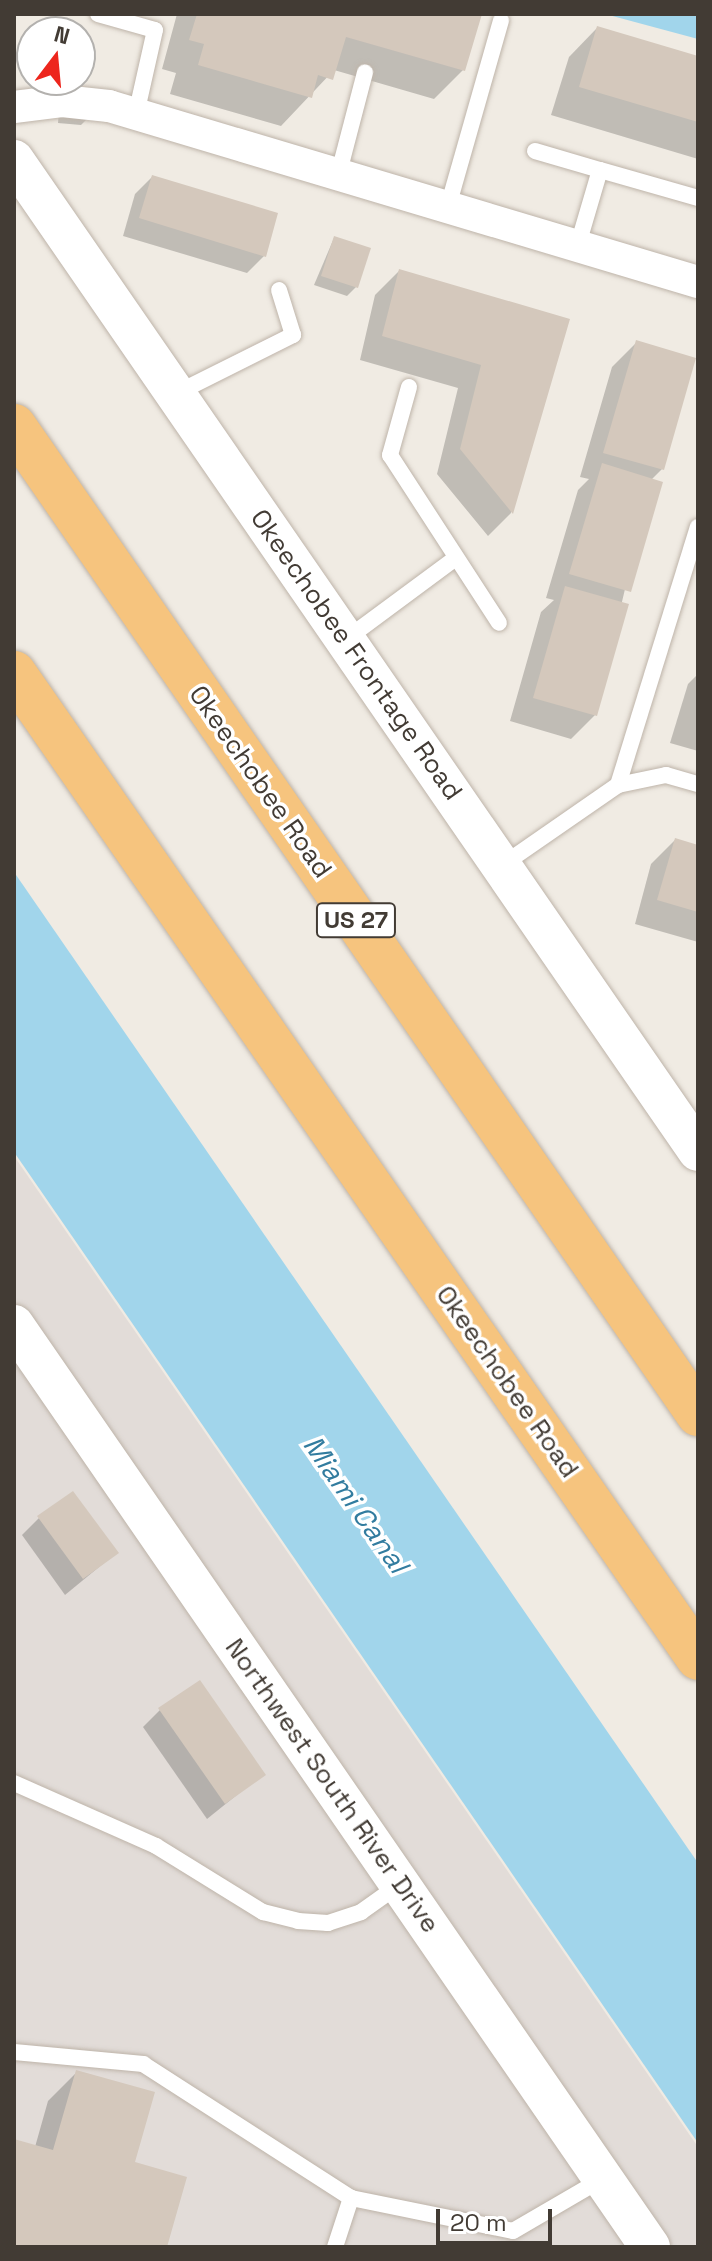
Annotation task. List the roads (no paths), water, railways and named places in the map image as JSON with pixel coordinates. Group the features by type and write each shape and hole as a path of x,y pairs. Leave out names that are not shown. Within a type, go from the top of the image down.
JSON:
{"highway":[{"name":"Okeechobee Road","path":"14,426 698,1414"},
{"name":"Okeechobee Road","path":"14,673 698,1658"}],"street":[{"path":"14,107 62,101 136,114 447,210 698,282"},
{"name":"Okeechobee Frontage Road","path":"14,160 698,1151"},
{"name":"Northwest South River Drive","path":"14,1325 650,2247"}],"lane":[{"path":"98,14 155,30 136,114"},
{"path":"447,210 501,21"},
{"path":"338,176 365,72"},
{"path":"535,151 698,198"},
{"path":"577,248 600,170"},
{"path":"175,394 293,335 279,290"},
{"path":"409,387 390,455 499,623"},
{"path":"618,785 698,527"},
{"path":"345,640 456,558"},
{"path":"501,866 618,785 666,775 698,784"},
{"path":"14,1783 156,1846 263,1912 298,1921 328,1923 361,1912 400,1884"},
{"path":"14,2052 143,2064 351,2198 513,2231 603,2179"},
{"path":"335,2247 351,2198"}],"water":[{"path":"605,14 698,14 698,39"},
{"name":"Miami Canal","path":"14,872 698,1863 698,2143 14,1152"}]}
